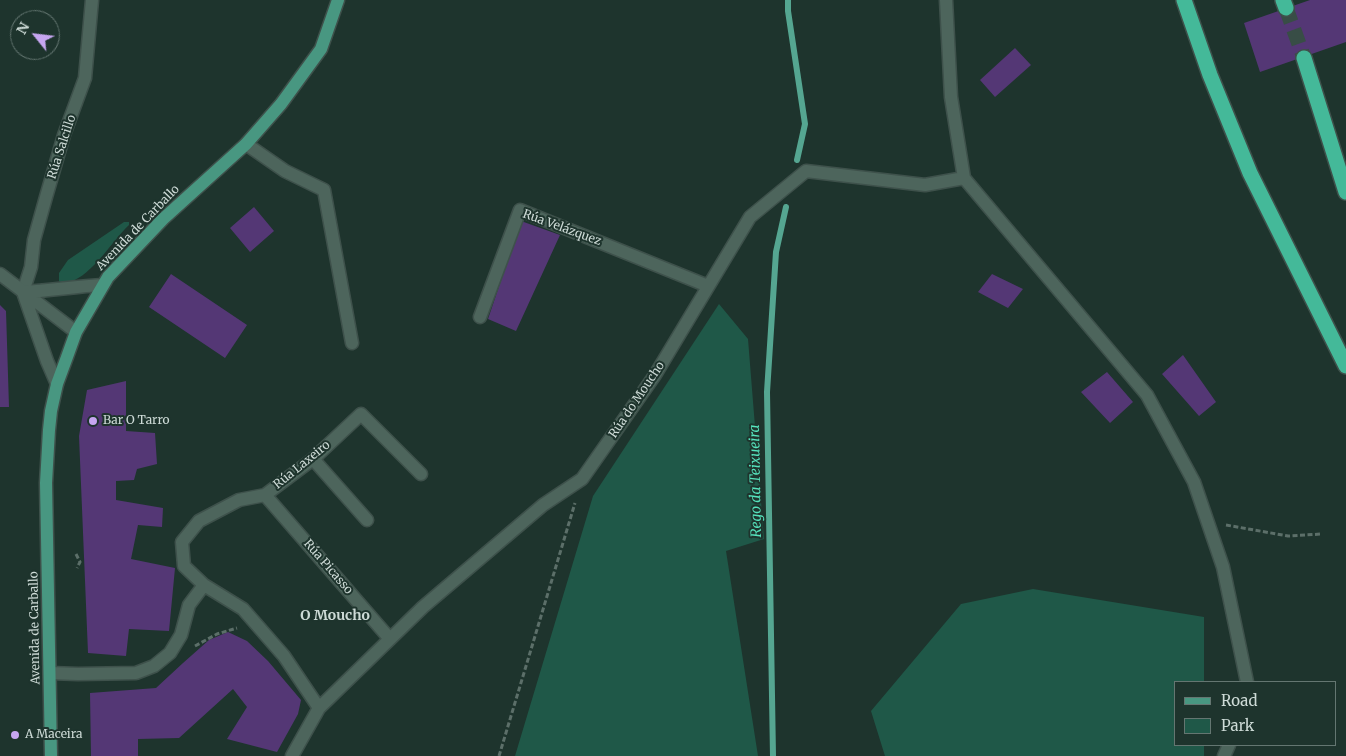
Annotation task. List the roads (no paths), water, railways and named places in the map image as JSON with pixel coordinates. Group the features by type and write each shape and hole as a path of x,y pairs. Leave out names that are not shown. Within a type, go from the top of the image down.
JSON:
{"highway":[{"path":"1184,0 1210,75 1250,173 1346,366"},
{"path":"1304,58 1346,192"}],"main road":[{"name":"Avenida de Carballo","path":"51,756 46,482 49,430 57,384 76,332 108,277 163,219 246,144 282,104 321,49 338,0"}],"street":[{"name":"Rúa Salcillo","path":"23,292 31,267 34,240 64,135 86,78 92,0"},
{"path":"946,0 951,97 964,178 1147,395 1194,482 1208,522 1223,567 1247,681"},
{"path":"246,144 285,171 324,190 352,343"},
{"name":"Rúa do Moucho","path":"292,756 319,708 423,607 543,505 582,480 655,375 750,217 806,171 925,184 964,178"},
{"name":"Rúa Velázquez","path":"480,317 520,210 708,286"},
{"path":"0,274 76,332"},
{"path":"23,292 46,292 103,285"},
{"path":"23,292 57,384"},
{"name":"Rúa Laxeiro","path":"204,585 184,566 182,542 199,521 239,500 265,495 312,458 361,414 421,474"},
{"path":"312,458 367,520"},
{"name":"Rúa Picasso","path":"265,495 390,639"},
{"path":"50,672 78,674 136,673 154,666 170,652 181,635 189,605 204,585 243,609 284,656 319,708"}],"waterway":[{"name":"Rego da Teixueira","path":"788,0 805,124 797,160"},
{"name":"Rego da Teixueira","path":"773,756 767,392 776,252 786,207"}],"tunnel":[{"path":"1286,8 1304,58"}],"place":[{"name":"Bar O Tarro","path":"93,421"},
{"name":"A Maceira","path":"15,735"}],"district":[{"name":"O Moucho","path":"335,616"}]}
